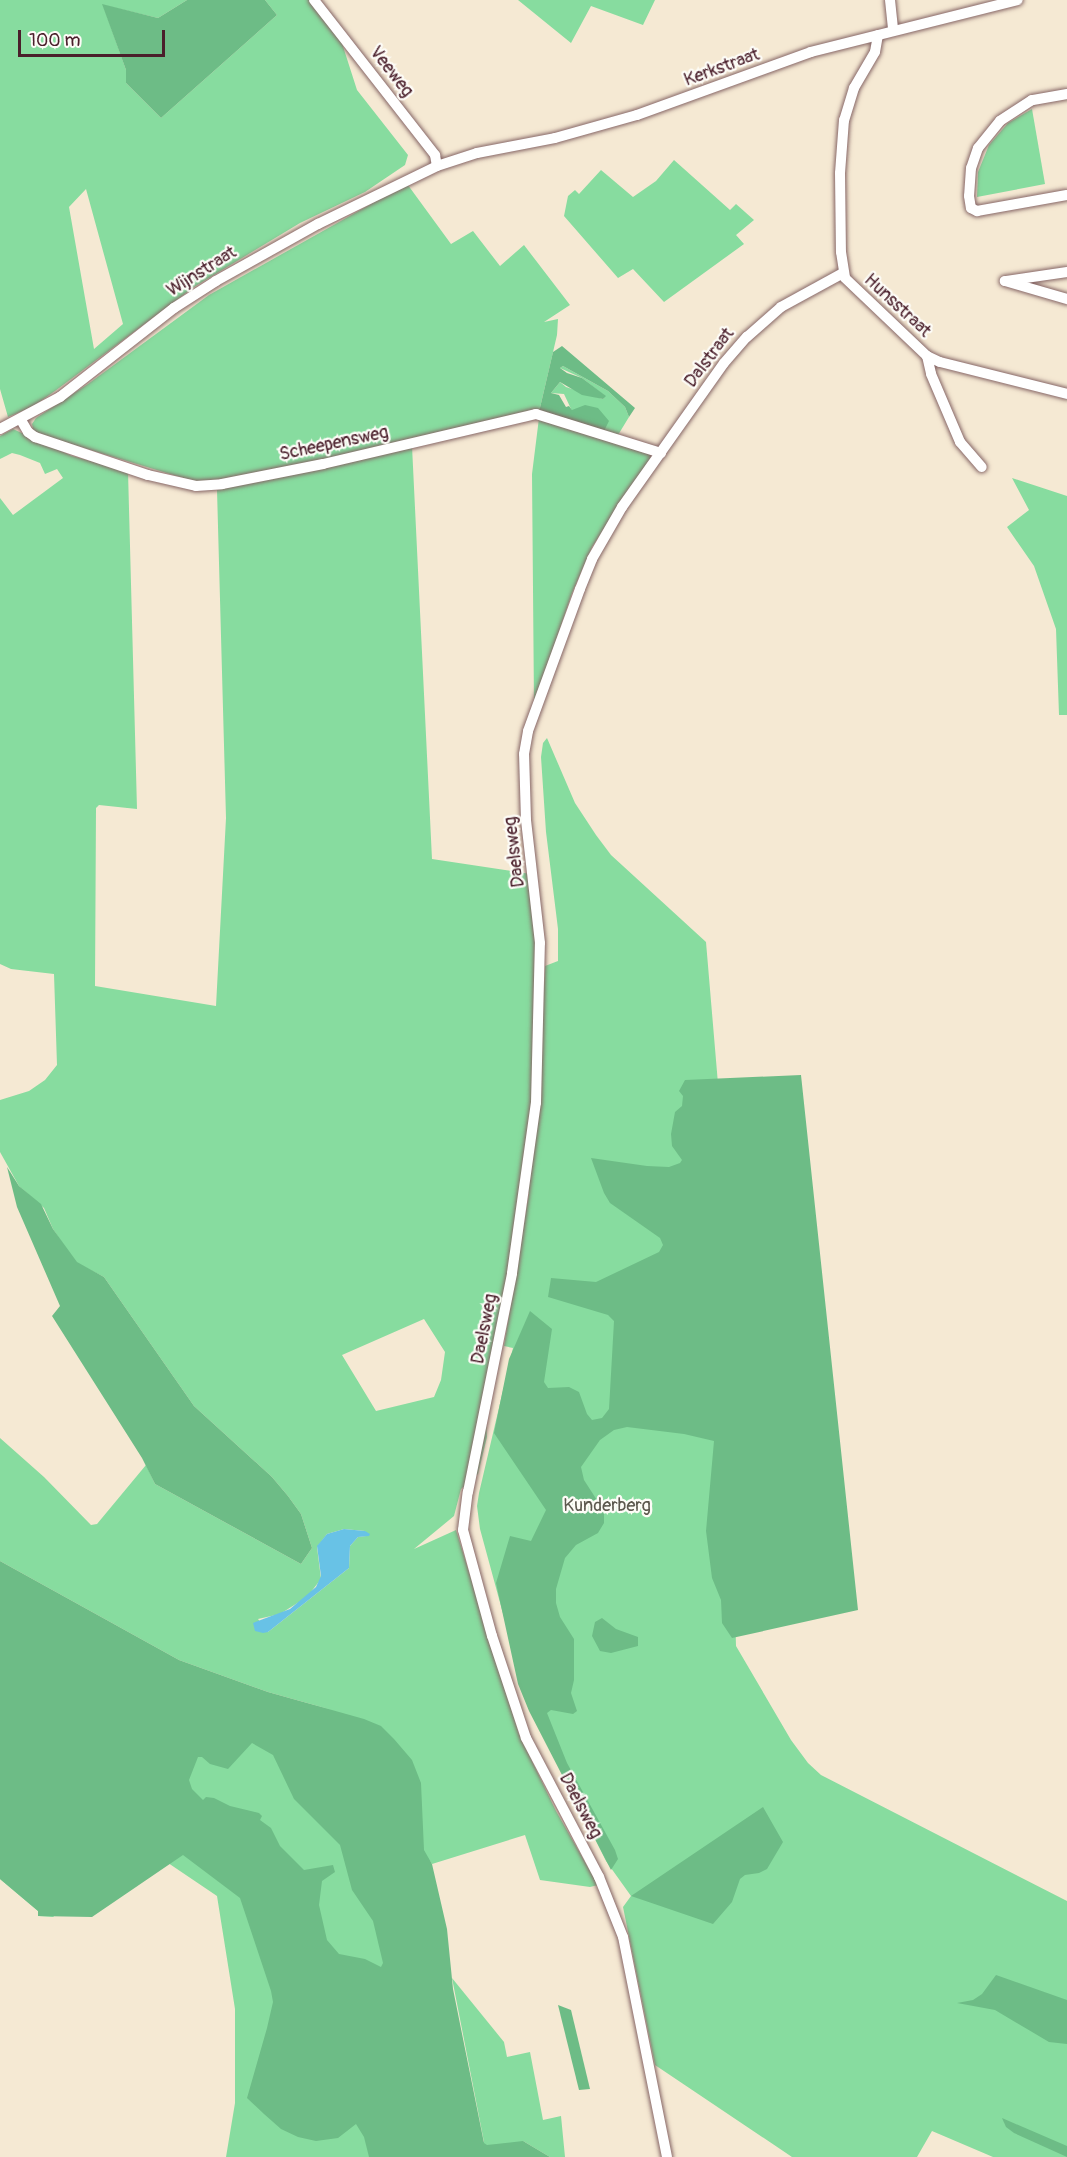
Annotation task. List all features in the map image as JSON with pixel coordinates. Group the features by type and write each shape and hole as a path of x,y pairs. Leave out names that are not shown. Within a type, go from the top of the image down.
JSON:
{"street":[{"name":"Veeweg","path":"314,0 435,154 437,166"},
{"path":"890,0 893,30"},
{"name":"Kerkstraat","path":"437,166 477,153 555,138 637,115 811,52 1018,0"},
{"name":"Hunsstraat","path":"878,34 875,52 854,88 845,115 840,169 843,273 852,287 927,356 1067,394"},
{"path":"1067,94 1032,100 1015,109 989,133 978,148 971,168 969,196 971,208 977,211 1067,195"},
{"name":"Wijnstraat","path":"0,429 21,420 74,387 174,308 216,281 327,219 437,166"},
{"path":"1067,272 1005,281 1067,299"},
{"name":"Dalstraat","path":"631,494 724,363 758,326 794,298 843,273"},
{"path":"927,356 931,374 960,442 982,468"},
{"name":"Scheepensweg","path":"21,420 28,432 35,437 148,475 196,486 233,483 314,466 536,414 661,453"},
{"name":"Daelsweg","path":"631,494 592,559 538,701 525,745 526,820 540,943 536,1103 511,1281 466,1499 463,1530 492,1636 526,1738 599,1877 623,1937 668,2157"}],"green space":[{"path":"0,0 187,0 158,18 103,5 126,70 126,83 161,118 277,15 265,0 311,0 340,37 357,90 408,155 405,165 365,192 300,223 194,287 32,407 8,417 0,389","holes":["86,189 123,324 94,349 69,207"]},
{"path":"187,0 265,0 277,15 161,118 126,83 126,70 102,4 158,18"},
{"path":"518,0 655,0 643,25 591,6 571,43"},
{"path":"1032,109 1045,184 977,197 978,172 989,145 1008,123"},
{"path":"674,160 730,210 736,204 754,220 736,235 744,244 664,302 633,269 618,278 564,216 568,196 575,190 579,194 601,170 633,197 656,181"},
{"path":"405,181 451,244 473,231 500,266 524,245 570,305 544,322 558,319 557,335 539,412 262,474 200,483 34,433 32,424 36,418 88,384 209,295 371,204"},
{"path":"562,346 635,408 629,417 625,407 608,391 563,366 560,368 582,378 606,396 603,399 582,395 560,382 551,393 559,395 566,407 569,406 572,410 585,405 598,408 609,421 604,431 539,412 553,352"},
{"path":"563,366 608,391 625,407 629,417 618,435 604,431 572,411 564,394 551,393 560,382 566,387 596,397 603,399 605,396 582,378 560,368"},
{"path":"539,418 650,453 651,457 592,547 572,593 534,705 532,474"},
{"name":"Kunderberg","path":"13,429 72,456 128,471 137,809 99,805 96,808 95,986 216,1006 226,818 217,490 412,446 432,859 531,874 544,989 545,966 558,961 558,929 546,832 541,757 543,743 547,738 575,803 611,855 706,942 722,1131 736,1646 791,1740 808,1763 821,1775 1067,1901 1067,2157 993,2157 932,2131 917,2157 792,2157 655,2065 623,1907 631,1896 606,1861 563,1775 514,1654 480,1529 477,1506 479,1493 513,1348 504,1346 529,1193 520,1190 506,1286 485,1398 487,1437 478,1474 461,1489 454,1516 414,1549 456,1530 519,1734 556,1811 598,1885 590,1887 540,1880 525,1835 432,1864 430,1861 469,2138 484,2142 452,1978 504,2042 507,2057 530,2052 543,2120 561,2116 565,2157 550,2157 523,2141 534,2157 226,2157 235,2103 235,2009 217,1896 140,1844 53,1917 38,1916 38,1911 0,1879 0,1571 185,1672 332,1710 268,1692 179,1660 0,1561 0,1438 44,1477 91,1525 97,1524 146,1465 155,1484 301,1564 312,1548 301,1514 288,1496 272,1477 194,1406 104,1277 77,1263 53,1229 44,1208 19,1186 0,1152 0,1100 29,1091 45,1080 57,1065 54,974 11,969 0,964 0,498 13,515 63,478 57,469 45,474 40,463 20,455 12,453 0,459 0,436","holes":["424,1319 445,1352 441,1380 434,1397 376,1411 342,1355","344,1529 365,1531 366,1536 358,1537 350,1546 349,1568 268,1632 258,1619 280,1614 307,1597 321,1579 317,1547 327,1534"]},
{"path":"1012,478 1067,496 1067,715 1059,715 1056,629 1034,566 1007,527 1029,510"},
{"path":"801,1075 858,1610 732,1638 722,1623 721,1600 712,1578 706,1531 714,1441 684,1434 627,1427 614,1430 600,1440 581,1467 584,1480 604,1511 604,1523 598,1533 576,1545 565,1558 556,1589 556,1603 560,1617 574,1639 574,1680 571,1693 577,1711 573,1714 551,1710 547,1713 567,1763 615,1850 618,1859 611,1870 529,1711 518,1684 496,1583 510,1536 531,1541 546,1510 494,1433 509,1359 530,1311 552,1329 544,1382 548,1388 569,1387 579,1392 587,1414 592,1420 602,1418 609,1409 614,1321 608,1315 548,1297 551,1278 596,1282 659,1252 663,1245 660,1238 610,1203 591,1158 647,1166 669,1167 680,1163 682,1160 672,1146 671,1134 675,1112 682,1106 683,1096 679,1091 685,1080"},
{"path":"7,1167 19,1186 41,1204 53,1229 77,1262 104,1277 194,1406 272,1477 288,1496 301,1514 312,1548 301,1564 155,1484 142,1458 52,1316 60,1306 17,1207"},
{"path":"0,1561 179,1660 268,1692 364,1719 381,1726 394,1739 412,1760 421,1783 424,1850 432,1864 447,1929 453,1989 484,2143 487,2145 523,2141 550,2157 369,2157 364,2137 356,2124 338,2138 316,2141 298,2137 281,2129 247,2098 273,2002 240,1898 183,1855 92,1917 38,1916 38,1911 0,1879","holes":["252,1743 273,1755 294,1799 340,1845 352,1890 373,1921 383,1963 381,1967 365,1959 339,1954 327,1940 319,1905 322,1881 335,1872 333,1865 304,1870 280,1846 271,1828 260,1820 262,1816 259,1813 230,1806 214,1798 206,1797 203,1800 192,1789 189,1780 198,1757 202,1757 210,1764 228,1769"]},
{"path":"602,1618 616,1629 638,1637 638,1646 611,1653 600,1651 592,1636 595,1622"},
{"path":"763,1807 783,1842 767,1869 745,1875 740,1879 732,1902 713,1924 631,1896"},
{"path":"996,1975 1067,2000 1067,2044 1049,2042 995,2010 957,2003 973,2000 982,1994"},
{"path":"558,2005 571,2010 590,2089 579,2090"},
{"path":"1002,2118 1067,2146 1067,2157 1014,2133 1006,2127"}],"water":[{"path":"344,1529 365,1531 370,1534 358,1537 350,1546 349,1568 268,1632 255,1631 253,1623 290,1609 316,1587 321,1576 317,1546 327,1534"}]}
